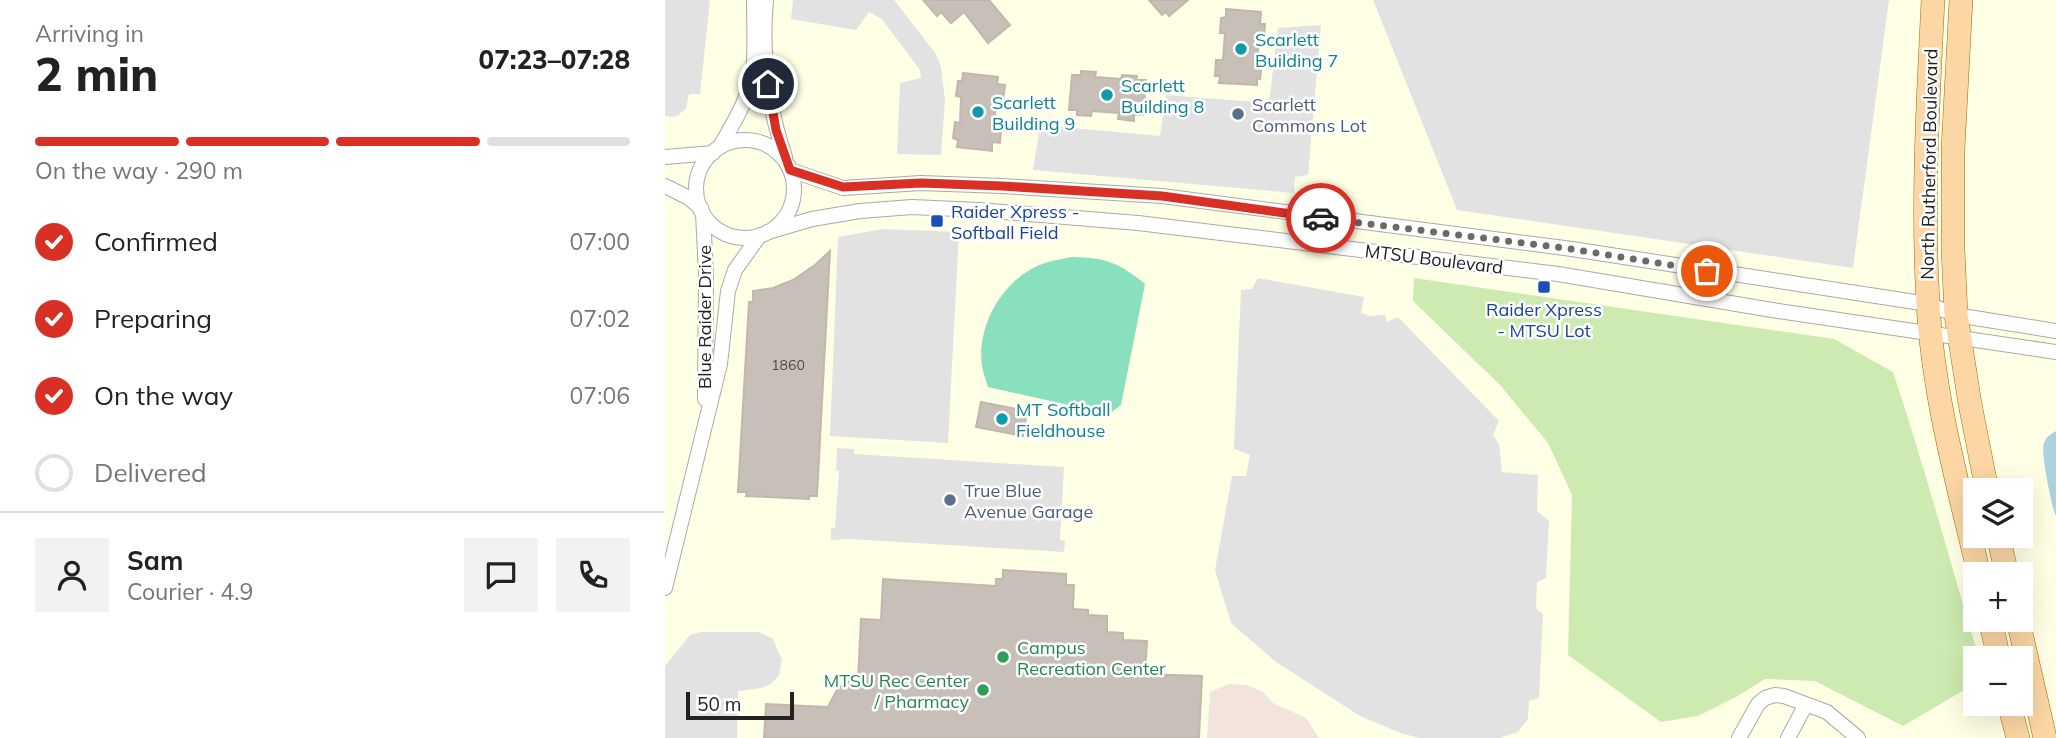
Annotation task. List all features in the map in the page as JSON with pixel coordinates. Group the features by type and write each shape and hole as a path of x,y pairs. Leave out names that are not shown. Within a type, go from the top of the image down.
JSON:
{"main road":[{"name":"North Rutherford Boulevard","path":"1933,0 1925,206 1928,304 1949,449 1976,562"},
{"name":"North Rutherford Boulevard","path":"1961,0 1953,149 1956,316 1985,478"},
{"path":"2021,632 2045,738"},
{"path":"2013,716 2018,738"}],"street":[{"path":"754,0 754,63 750,86 741,111 700,170 697,184 697,199 711,224 733,236 745,237 764,234 781,222 790,209 794,193 793,177 776,130 763,57 766,0"},
{"path":"665,157 716,150 733,142 755,141 776,151 788,166"},
{"name":"MTSU Boulevard","path":"788,166 843,187 921,183 1162,196 1572,249 1928,304 1956,316 2056,331"},
{"path":"665,186 689,198 702,210"},
{"name":"MTSU Boulevard","path":"764,234 812,219 860,211 912,207 1138,223 1558,274 1931,335 2056,352"},
{"name":"Blue Raider Drive","path":"702,210 706,288 704,422"},
{"name":"Blue Raider Drive","path":"665,588 720,364 730,284 746,251 764,234"},
{"path":"1739,738 1758,704 1765,698 1784,696 1827,712 1858,738"},
{"path":"1788,738 1805,706"}],"shaded area":[{"path":"665,0 2056,0 2056,738 665,738"},
{"path":"665,0 710,0 700,94 689,94 686,109 675,117 665,116"},
{"path":"793,0 894,0 936,54 941,67 945,100 941,155 897,154 900,83 921,78 920,70 882,19 869,12 856,30 791,19"},
{"path":"1373,0 1889,0 1853,268 1457,210"},
{"name":"Scarlett Commons Lot","path":"1321,25 1308,175 1295,177 1294,193 1033,170 1040,125 1160,136 1166,95 1269,103 1278,28"},
{"path":"883,229 959,232 948,443 830,436 838,237"},
{"path":"1258,278 1364,297 1361,313 1370,316 1385,315 1387,322 1398,317 1499,421 1493,435 1499,444 1502,472 1538,475 1537,511 1549,521 1546,578 1537,582 1536,609 1543,614 1539,698 1529,701 1528,719 1518,732 1499,738 1421,738 1403,734 1360,716 1276,662 1231,623 1215,570 1232,476 1246,476 1250,455 1234,449 1241,290 1252,289"},
{"name":"True Blue Avenue Garage","path":"837,448 854,449 854,454 1064,467 1060,540 1065,541 1064,552 831,540 831,529 835,528 839,471 836,470"},
{"path":"701,632 759,632 773,639 782,660 779,675 771,684 762,688 738,691 737,738 665,738 665,666 690,635"},
{"path":"1229,684 1246,685 1263,692 1273,703 1306,718 1319,738 1207,738 1210,692"}],"green space":[{"path":"1072,257 1111,263 1145,284 1121,405 1109,414 988,387 983,371 981,350 984,334 996,304 1006,290 1031,269"},
{"path":"1414,278 1834,339 1893,372 1963,603 1963,632 1971,632 1976,646 1963,646 1963,691 1903,726 1815,681 1765,679 1698,716 1661,722 1568,655 1572,495 1548,443 1500,385 1413,301"}],"water":[{"path":"2056,431 2056,516 2043,448 2046,439"}],"building":[{"path":"923,0 989,0 1010,25 988,43 964,12 951,23 941,12 937,16"},
{"path":"1149,0 1188,0 1169,16 1166,12 1162,15"},
{"name":"Scarlett Building 7","path":"1226,9 1261,12 1260,24 1265,24 1264,37 1259,38 1257,63 1262,63 1257,85 1219,83 1220,76 1215,76 1216,60 1223,60 1225,33 1220,33 1221,18 1226,17"},
{"name":"Scarlett Building 8","path":"1081,71 1096,72 1095,77 1121,79 1122,75 1146,80 1143,115 1134,115 1134,121 1118,119 1119,113 1092,111 1091,116 1077,115 1077,110 1069,110 1072,75 1081,75"},
{"name":"Scarlett Building 9","path":"963,73 998,77 997,84 1005,85 1003,101 996,100 994,126 1001,127 1000,143 992,142 992,151 957,147 958,140 953,138 955,122 960,123 961,97 956,96 958,81 962,81"},
{"path":"830,251 817,496 809,496 809,499 746,496 747,492 738,492 749,302 753,302 753,291 773,288 793,280"},
{"name":"MT Softball Fieldhouse","path":"981,402 1027,411 1023,436 976,427"},
{"name":"Campus Recreation Center","path":"1003,570 1066,574 1066,585 1074,585 1073,609 1088,610 1088,615 1107,616 1107,632 1123,633 1123,640 1147,641 1145,674 1202,676 1199,738 764,738 766,704 828,707 838,688 847,682 858,680 861,619 881,620 883,579 996,586 996,579 1003,579"}],"way so far":[{"path":"1321,218 1572,249 1707,271"}],"place":[{"name":"Scarlett Building 7","path":"1241,49"},
{"name":"Scarlett Building 8","path":"1107,95"},
{"name":"Scarlett Building 9","path":"978,112"},
{"name":"Scarlett Commons Lot","path":"1238,114"},
{"name":"Raider Xpress - Softball Field","path":"937,221"},
{"name":"Raider Xpress - MTSU Lot","path":"1544,287"},
{"name":"MT Softball Fieldhouse","path":"1002,419"},
{"name":"True Blue Avenue Garage","path":"950,500"},
{"name":"Campus Recreation Center","path":"1003,657"},
{"name":"MTSU Rec Center / Pharmacy","path":"983,690"}],"route":[{"path":"768,84 776,130 790,170 843,187 921,183 1162,196 1321,218"}]}
